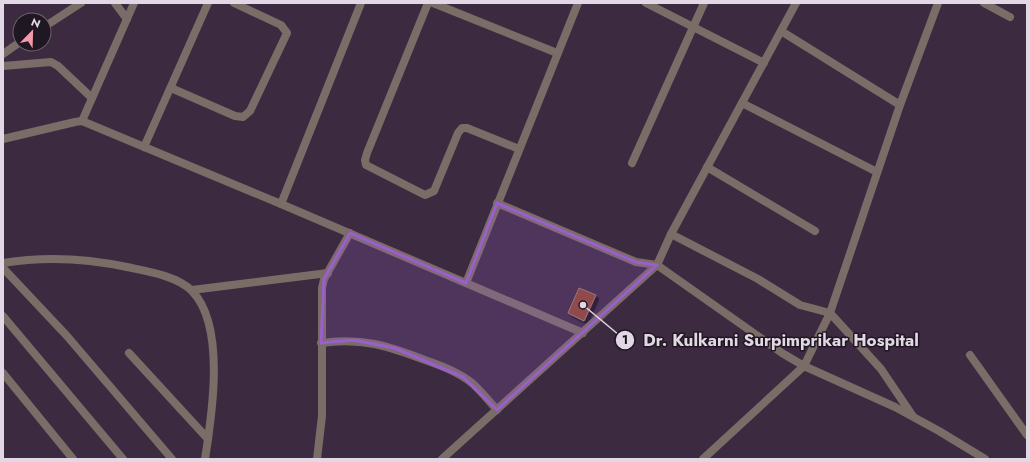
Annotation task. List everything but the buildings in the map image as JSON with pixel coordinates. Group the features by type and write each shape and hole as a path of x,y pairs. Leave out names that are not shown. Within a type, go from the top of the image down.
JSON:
{"street":[{"path":"52,21 81,3"},
{"path":"115,3 127,19"},
{"path":"82,121 134,3"},
{"path":"144,147 208,3"},
{"path":"171,88 235,116 243,117 250,111 287,33 281,25 234,3"},
{"path":"281,204 361,3"},
{"path":"428,3 367,153 365,160 366,165 425,196 434,191 458,132 462,128 467,128 519,149"},
{"path":"433,3 557,54"},
{"path":"466,283 578,3"},
{"path":"646,3 764,63"},
{"path":"632,163 704,3"},
{"path":"445,458 657,265 707,167 796,3"},
{"path":"703,459 804,366 830,313 900,105 938,3"},
{"path":"984,3 1010,17"},
{"path":"781,31 900,105"},
{"path":"3,54 12,48"},
{"path":"3,66 50,62 58,66 92,98"},
{"path":"742,103 877,172"},
{"path":"3,139 82,121 350,233 583,333"},
{"path":"707,167 815,230"},
{"path":"497,203 636,262 657,265 804,366 913,417 985,459"},
{"path":"317,459 322,416 321,297 324,279 350,233"},
{"path":"672,234 758,279 800,304 830,313 881,369 913,417"},
{"path":"3,263 46,257 111,264 157,274 184,285 192,290 201,302 210,328 214,367 212,412 205,459"},
{"path":"3,268 67,336 172,459"},
{"path":"192,290 328,273"},
{"path":"3,316 123,459"},
{"path":"321,343 353,340 381,344 452,370 481,392 497,410"},
{"path":"129,354 208,439"},
{"path":"970,355 1027,435"},
{"path":"3,373 73,459"}],"highlighted area":[{"path":"497,203 636,262 657,265 497,410 463,377 394,348 353,340 321,343 324,279 350,233 466,283"}],"place":[{"name":"Dr. Kulkarni Surpimprikar Hospital","path":"583,305"}]}
